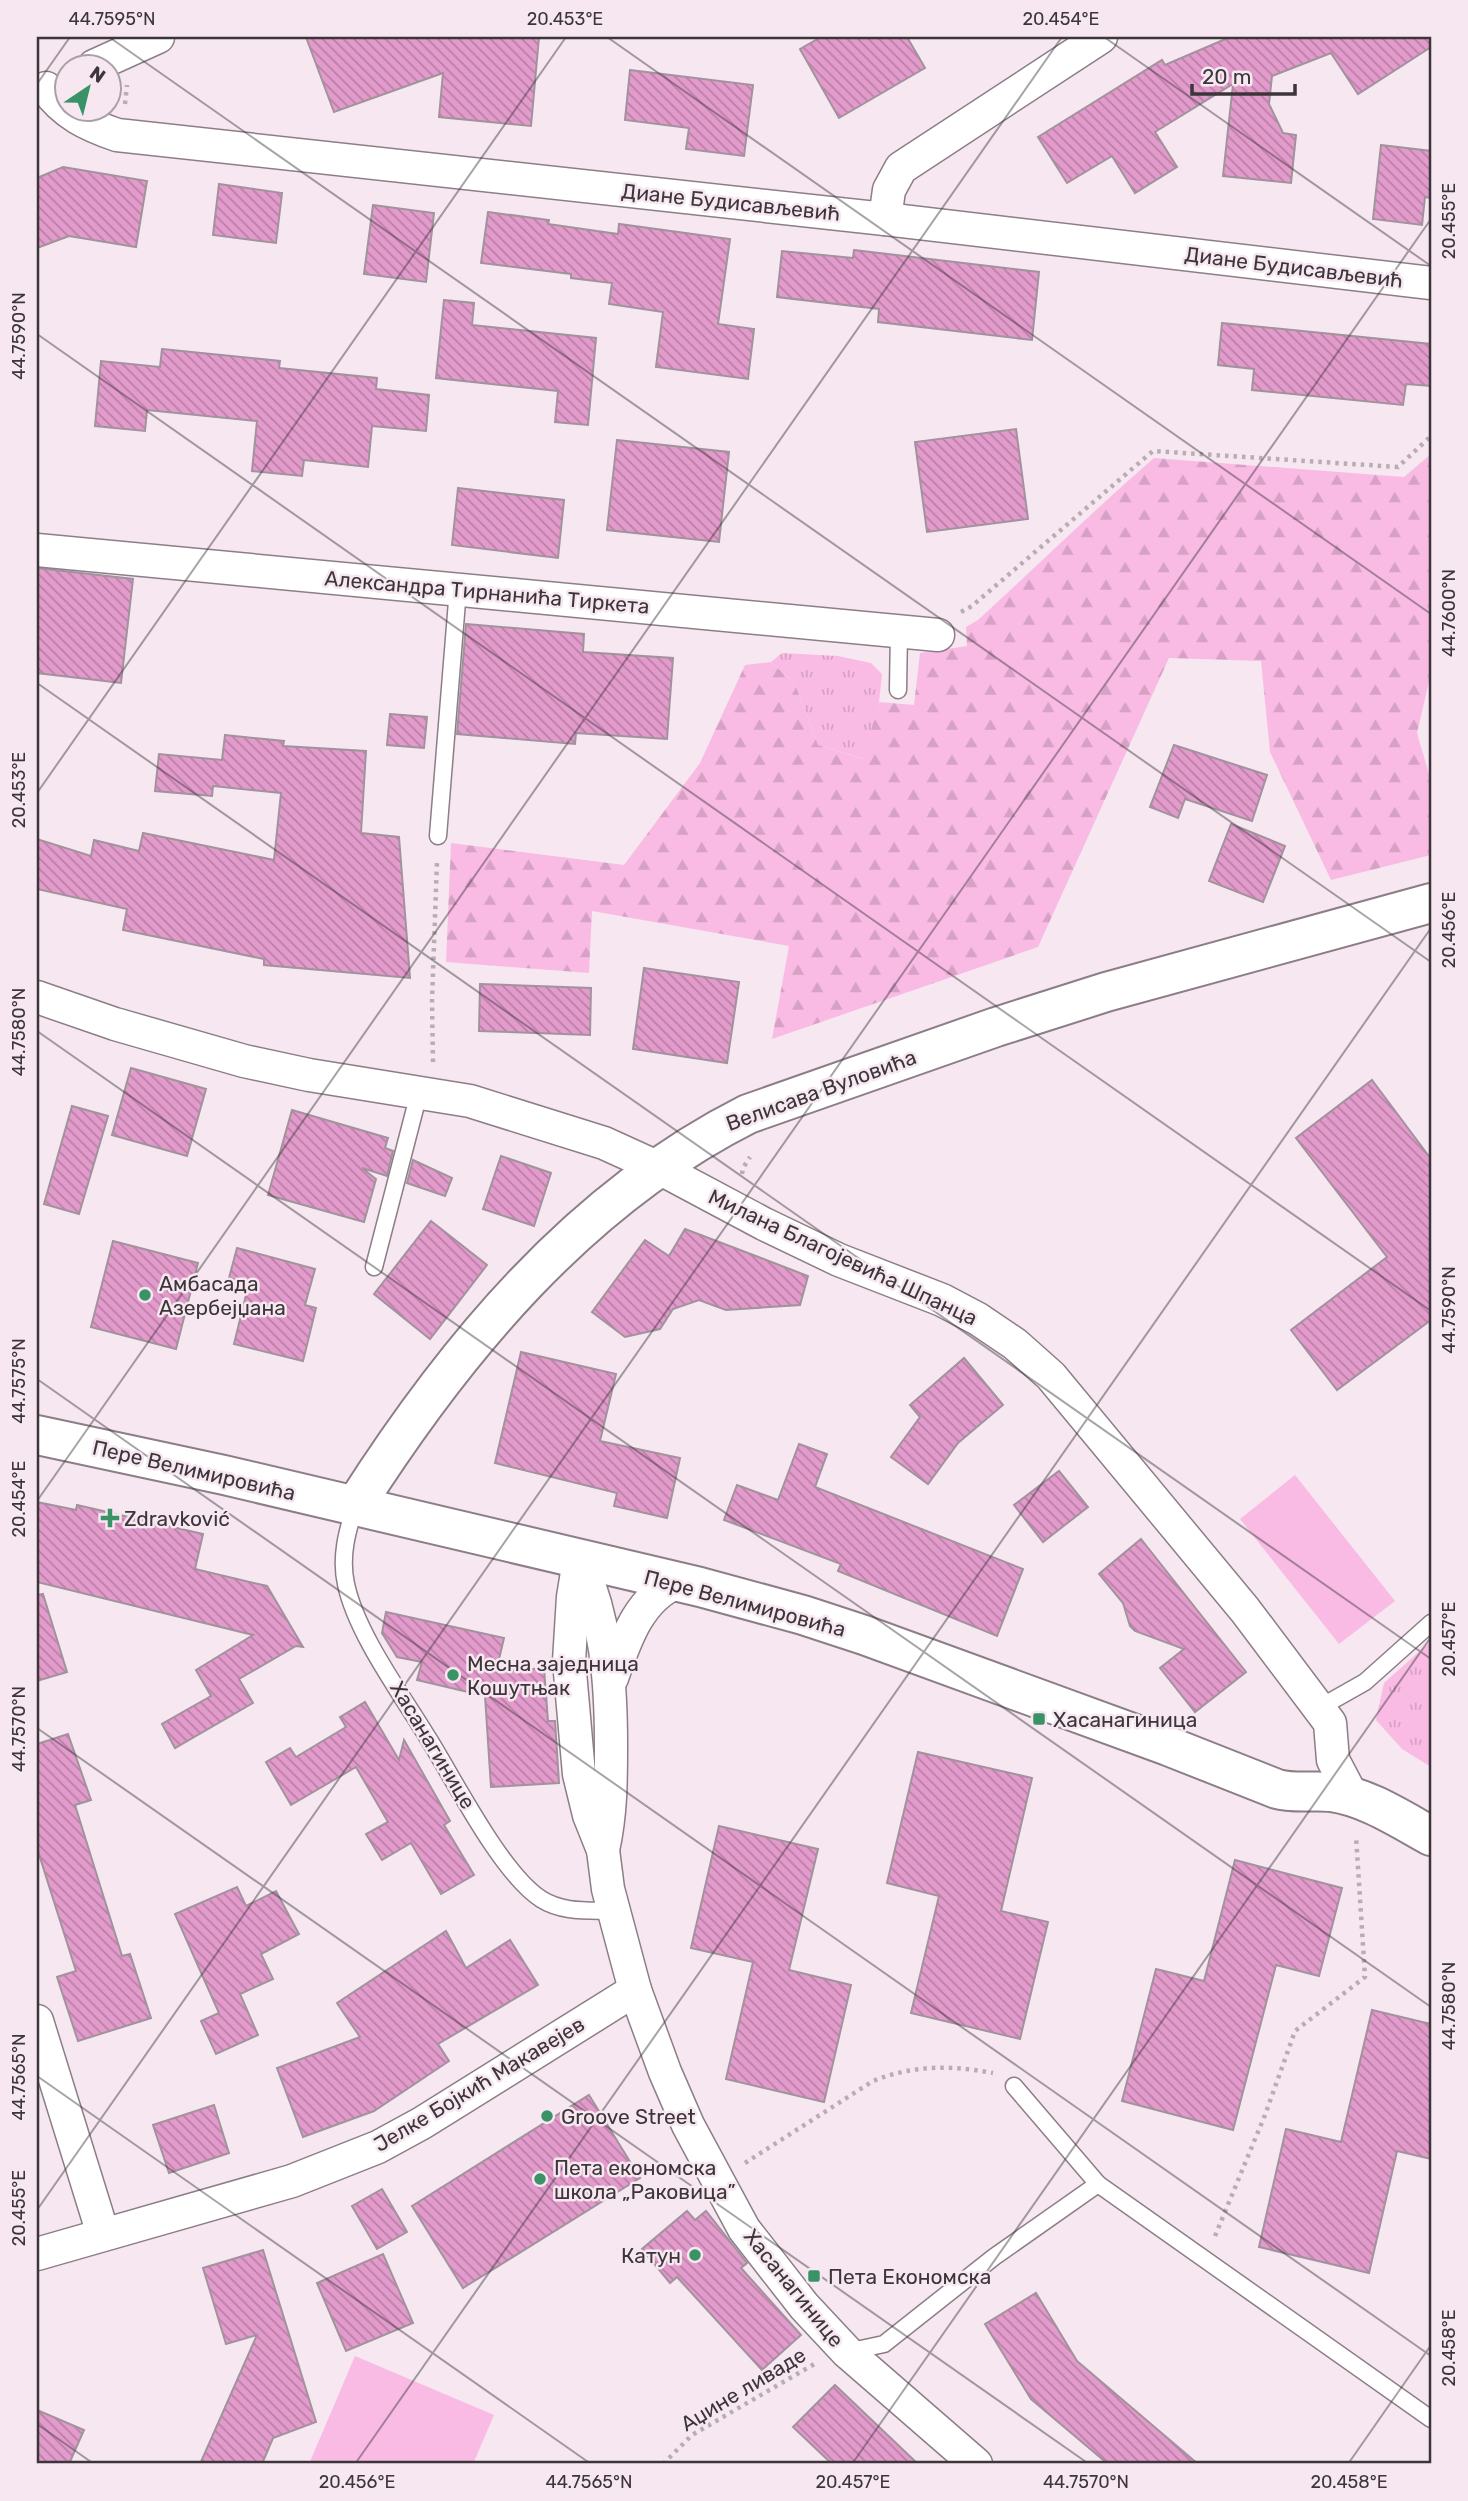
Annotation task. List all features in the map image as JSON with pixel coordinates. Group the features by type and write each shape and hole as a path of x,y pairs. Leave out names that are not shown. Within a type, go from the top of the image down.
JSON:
{"main road":[{"name":"Велисава Вуловића","path":"355,1506 404,1434 478,1336 544,1262 591,1219 715,1130 748,1114 940,1046 1106,992 1431,903"},
{"name":"Пере Велимировића","path":"37,1435 355,1506 678,1582 803,1615 1168,1746 1277,1789 1301,1793 1333,1792 1353,1798 1377,1807 1431,1836"}],"street":[{"path":"122,53 158,37"},
{"path":"885,219 889,190 901,168 1101,37"},
{"name":"Диане Будисављевић","path":"50,86 56,102 72,115 88,125 117,135 885,219 1431,283"},
{"name":"Александра Тирнанића Тиркета","path":"37,550 938,635"},
{"name":"Милана Благојевића Шпанца","path":"37,997 115,1024 244,1061 309,1076 470,1101 555,1126 604,1143 659,1168 839,1260 942,1300 978,1319 1015,1344 1051,1376 1245,1610 1331,1726 1334,1760 1353,1798"},
{"name":"Хасанагинице","path":"579,1560 600,1616 611,1682 610,1815 603,1850"},
{"name":"Хасанагинице","path":"579,1560 573,1597 569,1661 579,1774 589,1815 603,1850 613,1911 635,1990 688,2125 744,2229 797,2297 846,2352 976,2464"},
{"name":"Хасанагинице","path":"611,1682 626,1641 647,1604 659,1591 678,1582"},
{"name":"Јелке Бојкић Макавејев","path":"37,2254 292,2181 378,2147 422,2123 635,1990"},
{"path":"37,2021 103,2234"}],"lane":[{"path":"438,836 458,589"},
{"path":"898,690 899,631"},
{"path":"374,1267 426,1094"},
{"name":"Хасанагинице","path":"355,1506 345,1538 343,1563 353,1611 474,1814 504,1861 540,1899 568,1909 613,1911"},
{"path":"1320,1708 1365,1682 1431,1623"},
{"path":"1014,2086 1098,2184 1431,2419"},
{"path":"846,2352 884,2344 994,2257 1098,2184"}],"path":[{"path":"972,606 1153,451 1398,467 1431,436"},
{"path":"426,1094 438,836"},
{"path":"744,1213 751,1199 745,1194 742,1183 743,1168 755,1152"},
{"path":"1206,2260 1265,2115 1295,2031 1365,1977 1353,1798"},
{"path":"742,2165 873,2081 896,2072 924,2067 955,2067 993,2073 1014,2086"},
{"name":"Аџине ливаде","path":"663,2464 692,2435 833,2354 846,2352"}],"green space":[{"path":"1431,454 1431,673 1417,733 1431,781 1431,855 1331,880 1270,752 1261,661 1169,658 1038,947 772,1039 789,946 592,911 589,973 446,962 451,843 624,865 700,763 745,665 771,662 795,684 818,745 863,759 879,702 914,705 920,653 967,646 966,627 978,620 1154,458 1404,477"},
{"path":"782,653 838,656 871,663 882,674 879,702 864,759 818,745 795,684 771,662"},
{"path":"1295,1475 1395,1601 1339,1644 1240,1519"},
{"path":"1431,1641 1431,1767 1402,1749 1376,1720 1384,1683"},
{"path":"355,2356 494,2415 473,2464 309,2464"}],"building":[{"path":"306,37 539,37 531,126 439,117 443,73 334,112"},
{"path":"821,37 907,37 925,68 839,118 800,49"},
{"path":"1230,37 1431,37 1431,47 1358,94 1331,53 1272,76 1269,104 1283,133 1296,135 1291,183 1223,176 1233,84 1155,132 1177,167 1135,193 1112,156 1067,183 1038,137 1162,60 1165,65"},
{"path":"630,70 753,85 744,156 686,149 689,128 625,120"},
{"path":"1381,145 1431,151 1431,198 1425,197 1422,225 1373,219"},
{"path":"63,167 147,181 136,247 69,236 37,248 37,178"},
{"path":"219,184 282,193 276,243 213,235"},
{"path":"373,205 434,213 426,282 364,274"},
{"path":"488,212 549,220 548,224 618,234 619,224 730,239 718,324 754,329 748,379 656,367 663,312 609,304 612,283 571,278 571,274 481,263"},
{"path":"854,250 1039,272 1032,340 878,322 879,309 777,297 782,251 853,258"},
{"path":"444,300 474,303 472,325 596,338 588,425 555,422 558,391 436,378"},
{"path":"1222,323 1431,344 1431,386 1406,384 1403,405 1252,390 1254,369 1218,365"},
{"path":"162,349 280,361 279,368 377,378 376,389 429,395 426,431 372,426 368,467 304,460 302,476 252,471 257,421 147,410 145,431 95,426 101,361 160,367"},
{"path":"1016,429 1028,519 927,532 915,442"},
{"path":"617,440 729,452 719,542 607,530"},
{"path":"458,488 564,500 558,558 452,545"},
{"path":"37,568 133,579 121,683 37,673"},
{"path":"466,624 584,634 583,652 673,658 667,739 576,733 575,744 457,734"},
{"path":"390,714 427,717 424,748 387,745"},
{"path":"225,735 284,741 283,746 366,751 361,833 399,837 410,978 264,965 264,959 123,930 127,909 37,889 37,839 91,856 94,840 139,851 143,833 274,860 281,793 213,786 212,796 155,791 159,754 222,760"},
{"path":"1174,745 1267,775 1252,821 1185,799 1178,818 1150,807"},
{"path":"1231,824 1285,846 1263,902 1209,881"},
{"path":"644,968 739,982 727,1063 633,1049"},
{"path":"480,984 591,988 590,1035 479,1031"},
{"path":"131,1068 206,1089 187,1156 112,1135"},
{"path":"1372,1080 1431,1159 1431,1320 1337,1390 1291,1330 1387,1257 1296,1138"},
{"path":"72,1106 108,1116 79,1214 44,1204"},
{"path":"292,1110 388,1138 385,1148 393,1151 387,1176 362,1168 376,1179 364,1222 268,1195"},
{"path":"501,1156 551,1173 534,1226 483,1209"},
{"path":"413,1160 452,1178 445,1196 407,1183"},
{"path":"431,1221 487,1265 430,1339 374,1294"},
{"path":"685,1229 808,1276 800,1305 726,1310 699,1300 673,1309 660,1329 625,1337 592,1312 645,1240 669,1256"},
{"name":"Амбасада Азербејџана","path":"113,1241 198,1263 176,1349 91,1327"},
{"path":"237,1248 315,1269 305,1305 316,1308 303,1361 234,1344 249,1283 229,1278"},
{"path":"521,1352 616,1374 600,1441 680,1458 667,1518 614,1506 617,1493 495,1463"},
{"path":"964,1358 1003,1405 958,1443 928,1484 891,1457 920,1417 910,1405"},
{"path":"799,1444 827,1454 815,1487 1023,1569 997,1636 838,1571 841,1564 724,1520 737,1485 778,1500"},
{"path":"1059,1471 1088,1507 1043,1542 1014,1505"},
{"path":"37,1502 76,1510 77,1505 203,1534 195,1569 267,1586 303,1647 296,1646 239,1679 253,1703 175,1748 162,1724 211,1696 196,1670 253,1635 37,1582"},
{"path":"1141,1539 1246,1672 1195,1712 1160,1668 1184,1649 1135,1631 1130,1626 1123,1603 1099,1574"},
{"path":"43,1594 67,1672 37,1681 37,1595"},
{"path":"386,1612 504,1638 496,1672 544,1668 548,1721 555,1721 559,1783 491,1787 485,1696 417,1680 422,1662 397,1657 382,1633"},
{"path":"365,1702 399,1760 404,1740 450,1821 444,1825 474,1875 441,1894 411,1843 382,1860 366,1834 388,1822 356,1767 291,1805 266,1762 290,1748 296,1757 346,1727 340,1717"},
{"path":"68,1734 91,1800 75,1805 122,1956 130,1954 151,2018 78,2041 57,1977 76,1971 37,1848 37,1744"},
{"path":"918,1752 1032,1778 1001,1911 1048,1922 1020,2039 911,2013 939,1896 887,1883"},
{"path":"719,1826 818,1849 789,1970 851,1985 824,2102 726,2079 753,1962 691,1948"},
{"path":"1235,1860 1342,1888 1319,1976 1276,1965 1233,2130 1122,2101 1156,1969 1204,1981"},
{"path":"237,1887 246,1906 276,1891 299,1934 261,1954 273,1979 240,1994 258,2035 216,2054 201,2021 219,2013 175,1914"},
{"path":"446,1931 466,1968 510,1940 538,1985 438,2044 449,2061 374,2111 303,2137 277,2068 360,2037 337,2003"},
{"path":"1372,2010 1431,2024 1431,2159 1397,2151 1369,2273 1259,2247 1286,2129 1341,2142"},
{"path":"589,2095 640,2178 463,2288 412,2206"},
{"path":"214,2105 229,2153 169,2173 153,2125"},
{"path":"382,2189 407,2232 377,2249 352,2206"},
{"path":"687,2211 695,2220 706,2211 747,2263 741,2268 801,2335 762,2370 677,2277 670,2283 642,2249"},
{"path":"263,2250 316,2422 273,2438 262,2464 200,2464 257,2335 226,2344 203,2268"},
{"path":"383,2254 413,2323 346,2351 317,2283"},
{"path":"1036,2293 1077,2361 1198,2464 1108,2464 1031,2399 985,2324"},
{"path":"835,2385 918,2464 832,2464 793,2427"},
{"path":"37,2410 84,2430 69,2464 37,2464"}],"place":[{"name":"Амбасада Азербејџана","path":"145,1295"},
{"name":"Zdravković","path":"110,1518"},
{"name":"Месна заједница Кошутњак","path":"453,1675"},
{"name":"Хасанагиница","path":"1039,1719"},
{"name":"Groove Street","path":"547,2116"},
{"name":"Пета економска школа „Раковица”","path":"540,2179"},
{"name":"Катун","path":"695,2255"},
{"name":"Пета Економска","path":"814,2276"}]}
